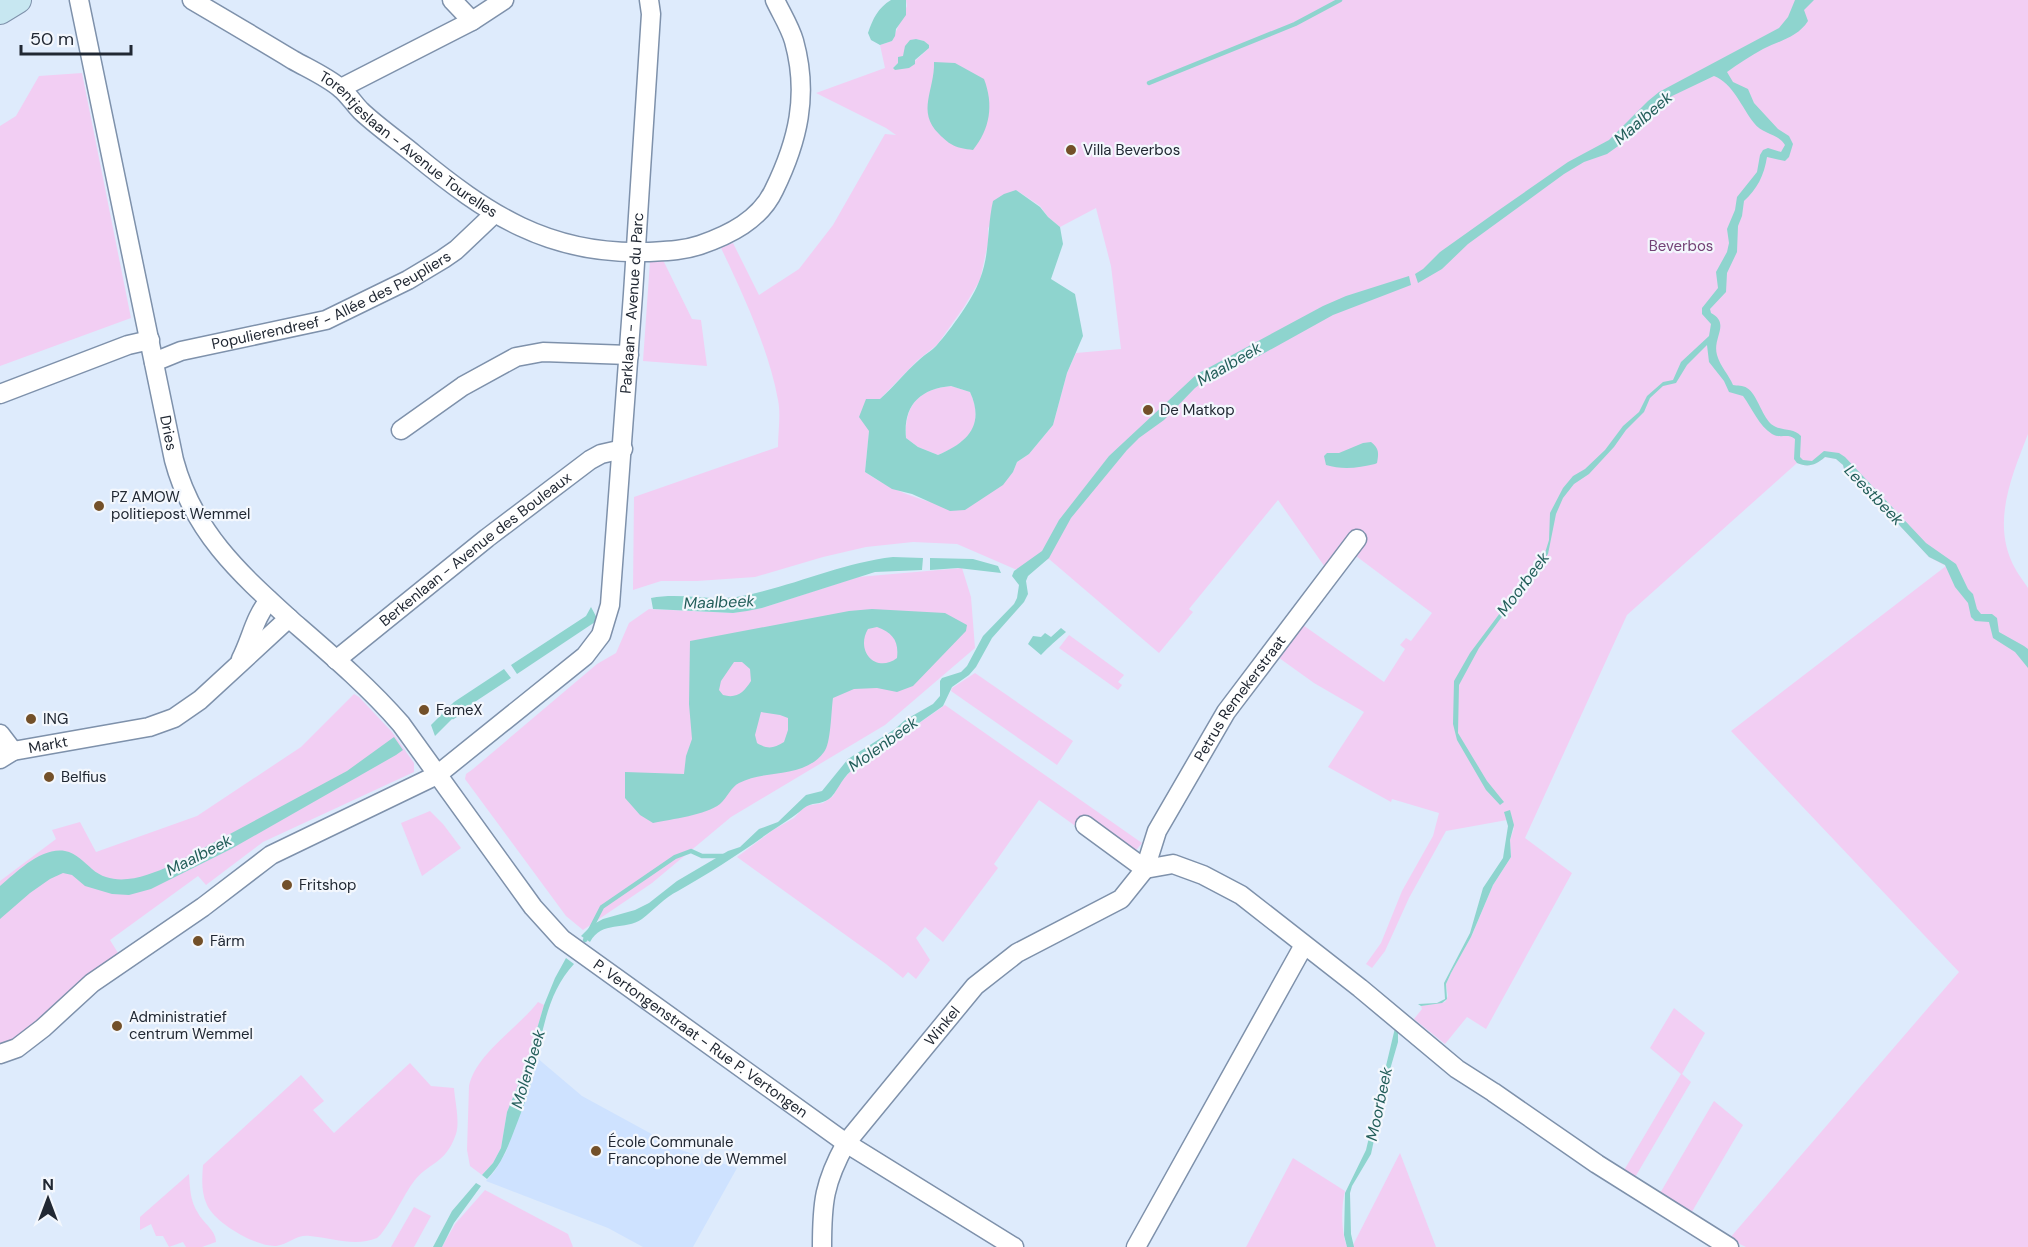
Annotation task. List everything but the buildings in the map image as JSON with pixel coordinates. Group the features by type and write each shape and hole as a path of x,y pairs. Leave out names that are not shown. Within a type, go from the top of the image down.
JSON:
{"street":[{"path":"0,11 18,0"},
{"name":"Dries","path":"79,0 174,460 191,507 222,553 269,600 386,707 437,775"},
{"name":"Torentjeslaan - Avenue Tourelles","path":"192,0 341,88 370,119 434,171 494,214 526,230 558,242 590,250 612,252 684,250 723,237 748,222 771,195 787,164 801,113 801,83 794,40 775,0"},
{"path":"452,0 472,21"},
{"path":"341,88 472,21 504,0"},
{"name":"Parklaan - Avenue du Parc","path":"0,1054 17,1048 43,1028 93,982 203,907 271,855 437,775 585,656 600,635 610,605 636,252 651,14 649,0"},
{"name":"Populierendreef - Allée des Peupliers","path":"154,362 181,351 326,320 408,280 443,259 456,250 494,214"},
{"path":"0,394 128,345 150,340"},
{"path":"401,430 463,386 516,357 543,352 629,355"},
{"name":"Berkenlaan - Avenue des Bouleaux","path":"336,660 487,538 590,460 600,454 622,449"},
{"name":"Petrus Remekerstraat","path":"1145,869 1157,831 1226,712 1357,539"},
{"path":"240,660 250,641 259,613 269,600"},
{"path":"240,660 260,646 289,618"},
{"name":"Markt","path":"0,734 7,755 149,727 174,718 200,700 240,660"},
{"name":"P. Vertongenstraat - Rue P. Vertongen","path":"437,775 533,907 562,939 846,1143 1014,1247"},
{"path":"1085,825 1145,869 1173,864 1203,875 1241,895 1457,1069 1597,1164 1729,1247"},
{"name":"Winkel","path":"822,1247 822,1207 831,1170 846,1143 975,986 1017,953 1121,899 1145,869"},
{"path":"1136,1247 1304,945"}],"shaded area":[{"name":"École Communale Francophone de Wemmel","path":"536,1057 582,1096 681,1150 737,1168 693,1247 643,1247 608,1228 486,1181 506,1152 535,1068"}],"green space":[{"name":"Beverbos","path":"906,0 2028,0 2028,434 2011,480 2004,528 2011,560 2028,588 2028,1247 1746,1247 1729,1239 1959,972 1731,731 1946,566 1929,557 1873,497 1845,473 1843,465 1836,459 1825,457 1815,464 1808,465 1797,463 1627,615 1525,838 1572,873 1486,1029 1467,1017 1445,1044 1414,1019 1422,1009 1421,1006 1445,1002 1448,996 1446,984 1451,973 1472,935 1493,885 1511,857 1510,840 1514,828 1508,826 1507,820 1446,831 1409,898 1385,951 1372,968 1366,964 1381,943 1402,891 1433,836 1439,813 1392,799 1391,802 1328,767 1364,712 1314,683 1275,655 1300,623 1384,682 1405,649 1400,645 1406,638 1411,641 1432,613 1352,553 1327,570 1278,500 1189,609 1193,612 1159,653 1049,559 1017,570 957,544 913,542 866,547 755,577 661,581 633,590 634,497 778,447 779,406 774,381 762,342 721,248 733,243 759,295 799,269 833,225 885,134 896,135 816,93 885,68 880,45 892,41 907,6","holes":["916,39 924,41 929,48 915,61 915,64 893,68 903,57 908,43","1016,190 1040,206 1060,227 1096,208 1111,266 1121,349 1076,353 1067,373 1053,425 1029,454 1017,462 1013,472 965,510 913,496 888,486 865,472 869,431 880,399 918,360 937,345 964,307 980,280 988,243 988,228"]},
{"path":"82,73 131,318 0,366 0,126 16,116 39,76"},
{"path":"663,260 692,319 701,320 707,366 643,361 650,261"},
{"path":"951,386 970,392 976,414 975,423 966,438 938,455 918,447 906,438 906,426 911,408 922,395"},
{"path":"962,568 971,597 975,648 885,725 731,817 652,883 583,930 566,916 465,779 466,774 597,664 616,653 629,623 649,609 733,613 762,608 858,577"},
{"path":"1069,635 1124,675 1118,682 1122,685 1118,690 1059,648"},
{"path":"975,673 1073,741 1057,765 951,691"},
{"path":"354,694 392,732 414,763 414,772 263,842 206,885 198,876 110,940 118,953 113,959 23,1034 0,1046 0,881 56,839 52,830 80,822 96,852 197,816 301,747"},
{"path":"945,705 1142,843 1133,854 1081,830 1039,800 994,864 998,868 943,942 925,927 916,938 930,960 916,979 908,972 903,978 737,857 773,830 794,818 805,806 823,803 833,796 840,783 851,771"},
{"path":"430,811 461,848 422,876 401,823"},
{"path":"538,1002 544,1005 527,1063 507,1112 501,1148 493,1163 482,1175 470,1166 467,1150 469,1086 473,1074 489,1052"},
{"path":"1674,1008 1705,1033 1682,1074 1691,1082 1634,1179 1623,1172 1681,1074 1650,1048"},
{"path":"410,1063 431,1086 454,1088 457,1129 447,1152 418,1177 377,1238 352,1242 305,1236 281,1245 268,1245 237,1233 211,1212 204,1195 203,1165 301,1075 324,1101 313,1110 334,1133"},
{"path":"1714,1101 1743,1125 1690,1215 1659,1195"},
{"path":"1400,1153 1436,1247 1352,1247"},
{"path":"1293,1158 1345,1191 1342,1219 1347,1247 1246,1247"},
{"path":"189,1174 193,1204 200,1217 212,1230 216,1242 202,1247 186,1247 183,1242 169,1247 163,1236 156,1236 151,1224 140,1230 140,1217"},
{"path":"485,1190 568,1234 573,1247 442,1247 455,1224"},
{"path":"414,1207 431,1216 414,1247 391,1247"}],"water":[{"path":"891,0 906,0 906,15 896,29 892,41 880,45 871,40 868,33 876,14"},
{"path":"1795,0 1814,0 1804,10 1808,21 1804,26 1794,35 1758,52 1727,72 1733,82 1748,89 1754,103 1778,129 1789,136 1793,144 1789,157 1785,161 1767,157 1759,182 1744,201 1738,226 1737,252 1727,273 1726,292 1710,309 1720,322 1716,348 1718,359 1733,385 1744,386 1750,391 1771,424 1794,431 1801,436 1800,457 1803,460 1812,461 1824,451 1839,453 1845,457 1926,543 1956,564 1981,614 1992,614 1997,618 1999,632 2028,649 2028,668 2015,652 1993,638 1989,622 1975,621 1971,617 1968,603 1955,587 1945,565 1929,557 1873,497 1845,473 1843,465 1836,459 1825,457 1812,465 1797,463 1794,459 1795,439 1767,431 1743,396 1729,392 1724,381 1709,362 1707,345 1687,365 1676,383 1663,386 1650,398 1644,412 1626,430 1614,447 1589,474 1574,484 1563,498 1556,514 1548,554 1479,648 1459,685 1458,733 1487,781 1504,802 1500,805 1486,790 1457,740 1453,724 1454,681 1470,653 1545,553 1549,540 1550,513 1563,488 1573,476 1585,469 1605,450 1623,426 1639,412 1647,396 1663,382 1673,380 1681,362 1709,336 1711,324 1702,314 1702,308 1718,288 1716,272 1727,252 1729,243 1727,229 1735,210 1737,197 1757,172 1763,150 1768,148 1781,152 1785,145 1779,138 1757,127 1727,84 1714,76 1670,97 1621,144 1607,154 1584,162 1564,174 1468,244 1442,269 1418,283 1415,274 1440,252 1568,162 1609,140 1659,92 1779,28 1788,17"},
{"path":"910,40 924,41 929,48 909,68 895,70 893,68 898,63 898,57 903,56 905,46"},
{"path":"934,62 955,63 984,79 989,98 989,116 983,134 973,150 951,144 932,125 928,100"},
{"path":"1016,190 1040,207 1060,227 1063,244 1051,279 1075,294 1083,336 1067,373 1053,425 1029,454 1017,462 1003,485 965,510 950,511 912,494 892,489 865,472 869,431 859,417 866,399 880,399 937,345 967,304 977,287 983,270 993,201","holes":["951,386 970,392 976,414 974,423 971,431 958,444 938,455 918,447 906,438 910,408 922,395"]},
{"path":"1409,276 1411,285 1333,315 1259,356 1204,381 1164,420 1139,438 1071,518 1049,558 1028,576 1026,581 1028,594 1024,602 992,638 976,667 952,687 943,706 851,771 829,799 807,806 734,857 668,897 635,923 607,928 595,935 590,942 581,936 592,925 603,919 635,910 649,903 677,881 728,851 740,847 759,829 778,822 806,795 822,791 848,759 933,704 940,696 942,678 961,672 967,666 983,636 1014,604 1019,585 1012,576 1014,571 1042,551 1059,520 1109,456 1197,374 1323,306 1346,296"},
{"path":"1371,442 1378,451 1377,463 1350,468 1326,465 1324,456 1327,453 1339,453"},
{"path":"893,557 923,558 922,570 875,572 747,611 733,613 653,609 651,598 674,596 731,598 780,587 855,564"},
{"path":"930,558 973,559 998,566 1001,573 958,568 930,570"},
{"path":"591,607 598,620 517,674 511,665 586,616"},
{"path":"872,609 945,613 967,625 966,631 913,686 897,692 877,688 854,689 833,698 826,748 816,761 795,770 761,776 739,783 720,804 698,814 653,823 640,815 625,798 625,772 684,774 686,756 692,739 689,704 690,641 849,611","holes":["877,627 891,635 896,642 897,658 889,662 875,662 866,652 864,645 868,629","734,662 742,662 750,669 751,681 743,691 736,695 723,695 719,690 721,681","761,712 788,718 788,730 784,742 774,747 764,747 757,743 755,735"]},
{"path":"1061,628 1066,632 1041,655 1028,644 1033,636 1041,637 1045,633 1051,637"},
{"path":"504,669 511,678 458,713 435,736 431,725 454,702"},
{"path":"394,737 403,750 396,755 231,849 151,889 129,895 112,894 85,886 72,875 63,873 30,893 0,919 0,886 38,857 56,851 69,852 101,875 111,878 131,879 152,873 172,865 347,771"},
{"path":"1510,810 1514,825 1510,840 1511,857 1493,885 1471,937 1446,984 1447,999 1442,1003 1421,1006 1418,1004 1437,1003 1445,999 1444,983 1470,933 1483,888 1503,858 1508,826 1504,812"},
{"path":"566,958 574,964 552,999 529,1091 509,1144 487,1179 482,1175 493,1163 501,1148 507,1112 527,1063 544,1005"},
{"name":"Moorbeek","path":"1395,1028 1398,1030 1398,1042 1371,1154 1350,1193 1351,1234 1354,1247 1347,1247 1344,1235 1345,1193 1366,1150"},
{"path":"476,1183 481,1186 454,1223 442,1247 433,1247 452,1211"}],"waterway":[{"path":"1149,83 1295,24 1340,0"},
{"name":"Maalbeek","path":"453,717 468,707"},
{"name":"Molenbeek","path":"585,940 602,907 675,857 691,851 702,856 725,856"}],"place":[{"name":"Villa Beverbos","path":"1071,150"},
{"name":"De Matkop","path":"1148,410"},
{"name":"PZ AMOW politiepost Wemmel","path":"99,506"},
{"name":"FameX","path":"424,710"},
{"name":"ING","path":"31,719"},
{"name":"Belfius","path":"49,777"},
{"name":"Fritshop","path":"287,885"},
{"name":"Färm","path":"198,941"},
{"name":"Administratief centrum Wemmel","path":"117,1026"},
{"name":"École Communale Francophone de Wemmel","path":"596,1151"}],"water label":[{"name":"Leestbeek","path":"1874,495"}]}
